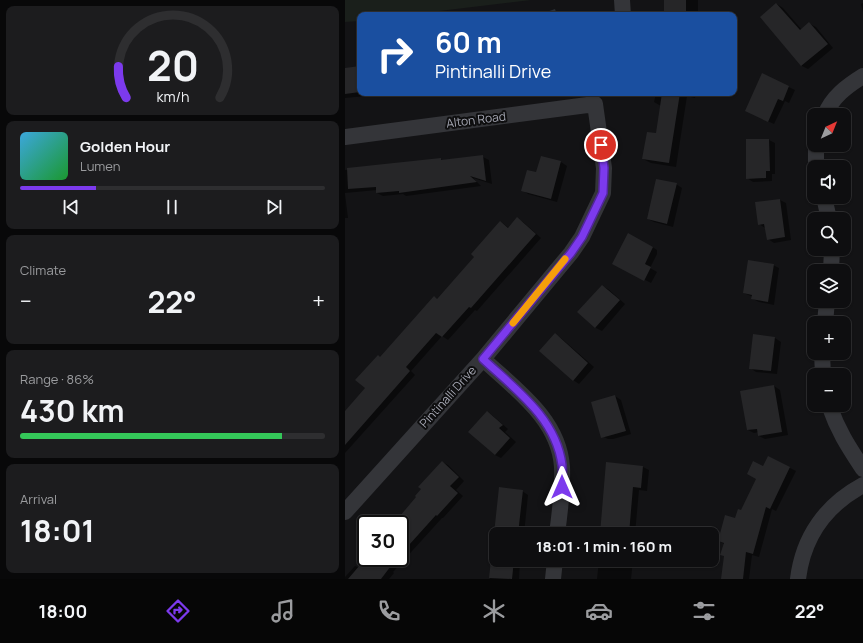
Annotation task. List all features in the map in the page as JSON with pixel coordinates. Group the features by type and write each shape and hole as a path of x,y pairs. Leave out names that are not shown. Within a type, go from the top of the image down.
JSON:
{"street":[{"path":"622,0 623,12"},
{"path":"828,108 840,92 863,76"},
{"name":"Alton Road","path":"345,137 597,99"},
{"name":"Pintinalli Drive","path":"345,512 483,359 571,253 582,237 603,193 604,168 597,99"},
{"path":"483,359 537,410 550,428 558,447 562,466 562,487 558,527"},
{"path":"831,412 841,436 863,469"},
{"path":"798,579 805,547 816,527 829,509 848,493 863,486"},
{"path":"553,579 554,567"}],"shaded area":[{"path":"345,0 531,0 431,12 357,12 357,21 345,22"},
{"path":"555,9 556,12 546,12"}],"building":[{"path":"664,0 686,0 686,12 664,12"},
{"path":"776,3 800,30 809,22 828,44 801,66 760,17"},
{"path":"357,66 357,92 345,94 345,68"},
{"path":"762,73 789,86 783,101 778,99 768,122 745,111"},
{"path":"662,96 680,96 669,163 642,159 647,132 656,133"},
{"path":"746,139 769,139 770,171 766,171 766,178 746,179"},
{"path":"483,155 486,181 470,176 477,182 399,193 399,191 376,193 376,187 348,189 347,168"},
{"path":"541,156 561,161 551,199 521,191 527,170 536,172"},
{"path":"656,179 677,183 667,224 647,219"},
{"path":"780,199 785,237 767,240 764,224 758,225 755,202"},
{"path":"517,217 536,234 471,308 469,307 442,337 436,333 406,367 410,371 345,445 345,411 365,388 355,380 378,355 380,357 434,296 437,299 474,257 471,254 500,221 508,228"},
{"path":"628,233 653,247 645,264 651,267 644,281 612,264"},
{"path":"748,260 774,264 768,302 751,299 752,295 743,293"},
{"path":"602,285 620,300 595,328 577,312"},
{"path":"555,333 588,363 573,381 539,351"},
{"path":"753,334 775,337 771,371 749,369"},
{"path":"774,385 782,432 758,436 757,429 747,430 740,391"},
{"path":"615,395 626,431 601,438 591,402"},
{"path":"487,411 503,425 499,428 510,438 495,455 468,432"},
{"path":"768,456 790,467 770,509 766,507 753,554 746,552 743,579 721,579 724,556 720,555 724,543 719,541 719,537 725,515 735,518 738,509 741,510 756,479 747,474 753,461 763,466"},
{"path":"442,461 459,477 450,486 458,493 409,545 409,515 401,515 421,489 418,487"},
{"path":"606,462 643,466 641,488 633,487 630,527 601,527"},
{"path":"499,487 523,490 519,527 495,527"},
{"path":"358,567 390,567 381,579 348,579"},
{"path":"490,567 513,567 512,579 489,578"}],"slow traffic":[{"path":"513,323 565,259"}],"route":[{"path":"562,487 562,466 558,447 550,428 537,410 483,359 571,253 582,237 603,193 604,168 601,145"}]}
